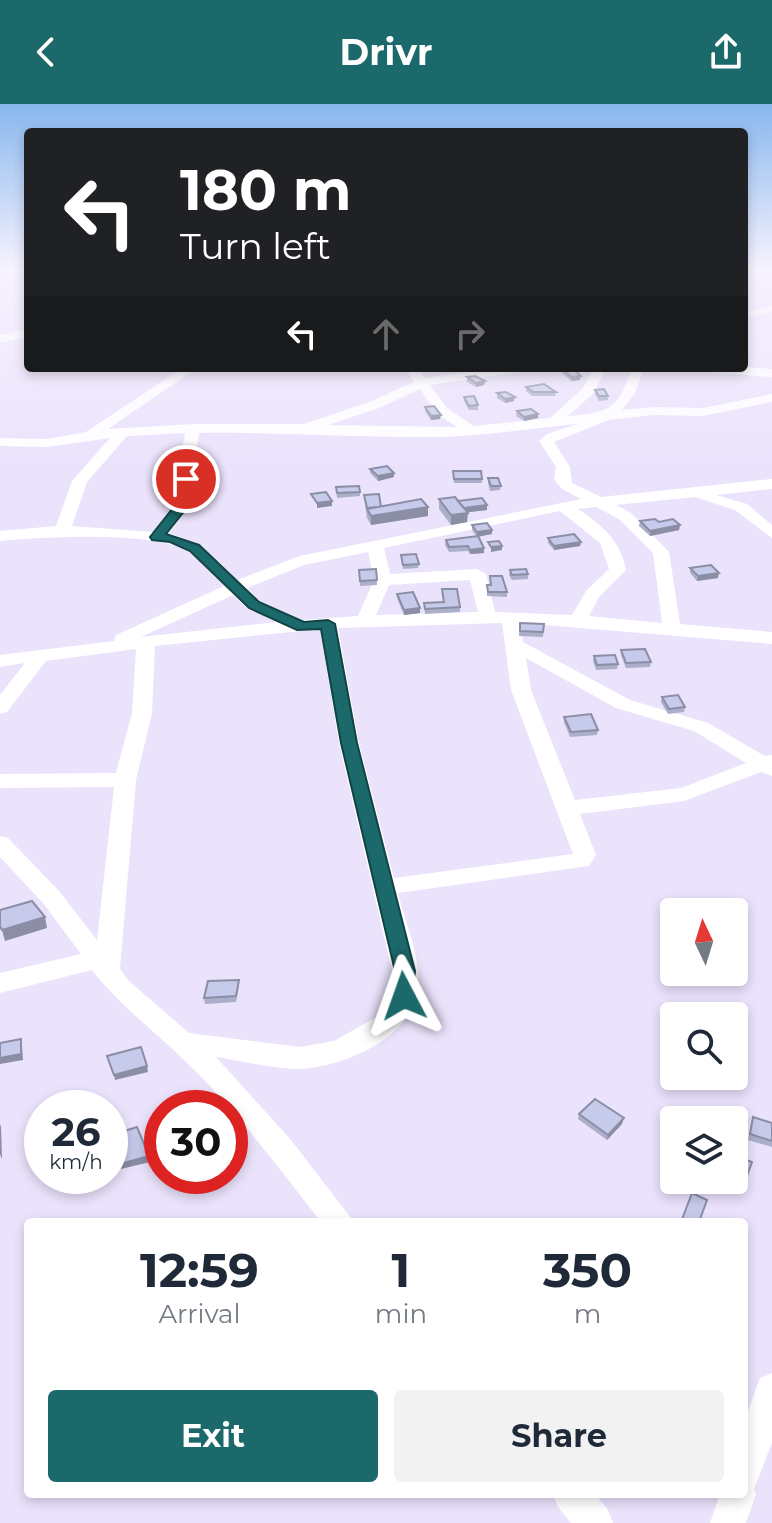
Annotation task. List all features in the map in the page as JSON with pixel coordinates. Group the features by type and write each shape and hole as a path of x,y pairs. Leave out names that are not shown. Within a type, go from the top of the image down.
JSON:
{"street":[{"path":"0,340 24,341"},
{"path":"748,371 772,373"},
{"path":"90,435 185,372"},
{"path":"414,372 442,411 471,431"},
{"path":"305,428 374,405 421,383 460,372"},
{"path":"555,421 589,390 598,372"},
{"path":"637,372 630,395 622,406 546,441 563,467 562,479 567,486 625,516 661,552 672,630"},
{"path":"0,442 47,443 90,435 193,428 305,428 420,433 471,431 660,410 703,412 772,398"},
{"path":"123,414 169,429"},
{"path":"157,537 180,509 193,428"},
{"path":"63,530 80,481 123,432"},
{"path":"103,648 235,587 300,561 563,506 772,484"},
{"path":"690,492 741,507 772,533"},
{"path":"563,506 603,534 617,554 618,570 592,595 577,623"},
{"path":"0,536 63,530 185,542 254,605 302,626"},
{"path":"365,620 383,580 375,545"},
{"path":"383,580 477,574 515,645 521,690 585,855 581,861 384,887"},
{"path":"0,661 146,642 365,620 499,618 772,638"},
{"path":"181,1042 300,1058 340,1051 389,1022 404,996 405,971 349,743 328,624"},
{"path":"103,965 125,780 142,713 146,642"},
{"path":"515,645 623,704 701,727 769,765"},
{"path":"0,708 40,656"},
{"path":"568,808 684,794 769,765"},
{"path":"0,781 125,780"},
{"path":"0,843 51,897 120,988 199,1057 281,1149 336,1218"},
{"path":"0,983 103,965"},
{"path":"748,1463 772,1390"},
{"path":"574,1498 595,1523"},
{"path":"728,1523 737,1498"}],"building":[{"path":"565,372 576,372 581,376 571,377"},
{"path":"475,376 485,381 476,383 467,377"},
{"path":"544,384 556,392 533,392 526,387"},
{"path":"604,389 608,396 599,396 595,390"},
{"path":"506,392 515,397 505,399 497,393"},
{"path":"474,396 478,405 469,406 464,397"},
{"path":"434,406 441,415 431,416 425,407"},
{"path":"531,409 538,414 524,417 517,411"},
{"path":"387,466 394,473 378,476 370,469"},
{"path":"453,471 481,471 482,479 454,479"},
{"path":"488,478 498,478 501,486 491,486"},
{"path":"359,486 360,492 337,493 336,487"},
{"path":"326,492 332,501 317,503 311,494"},
{"path":"379,494 381,507 367,508 364,495"},
{"path":"455,497 468,513 451,515 439,499"},
{"path":"482,498 487,505 464,508 458,501"},
{"path":"421,499 428,507 371,516 367,509"},
{"path":"655,519 659,522 673,519 680,525 650,531 640,521"},
{"path":"487,523 492,530 477,532 472,525"},
{"path":"574,534 581,542 554,546 548,538"},
{"path":"478,536 484,548 449,547 446,540"},
{"path":"499,541 502,546 491,547 488,542"},
{"path":"416,554 419,564 403,565 401,555"},
{"path":"711,565 719,573 698,576 690,568"},
{"path":"376,569 377,580 360,581 359,570"},
{"path":"526,569 528,574 512,575 510,570"},
{"path":"490,576 502,576 507,592 488,592"},
{"path":"442,589 457,589 460,607 425,609 424,603 444,602"},
{"path":"413,592 420,608 404,610 397,594"},
{"path":"520,623 544,624 543,632 520,631"},
{"path":"645,649 651,662 626,663 621,650"},
{"path":"615,655 618,664 597,665 594,656"},
{"path":"678,695 685,707 669,709 662,697"},
{"path":"591,714 598,730 571,732 564,717"},
{"path":"32,901 45,917 2,930 0,910"},
{"path":"239,980 236,996 204,998 208,981"},
{"path":"21,1039 21,1054 0,1058 0,1043"},
{"path":"141,1047 147,1066 114,1075 107,1056"},
{"path":"595,1099 624,1118 608,1135 579,1114"},
{"path":"753,1117 772,1123 772,1141 750,1134"},
{"path":"137,1127 144,1144 144,1157 128,1162 128,1130"},
{"path":"692,1194 707,1200 700,1218 683,1218"}],"route":[{"path":"186,479 180,509 157,537 172,538 194,548 254,605 302,626 328,624 349,743 405,971 404,996"}]}
